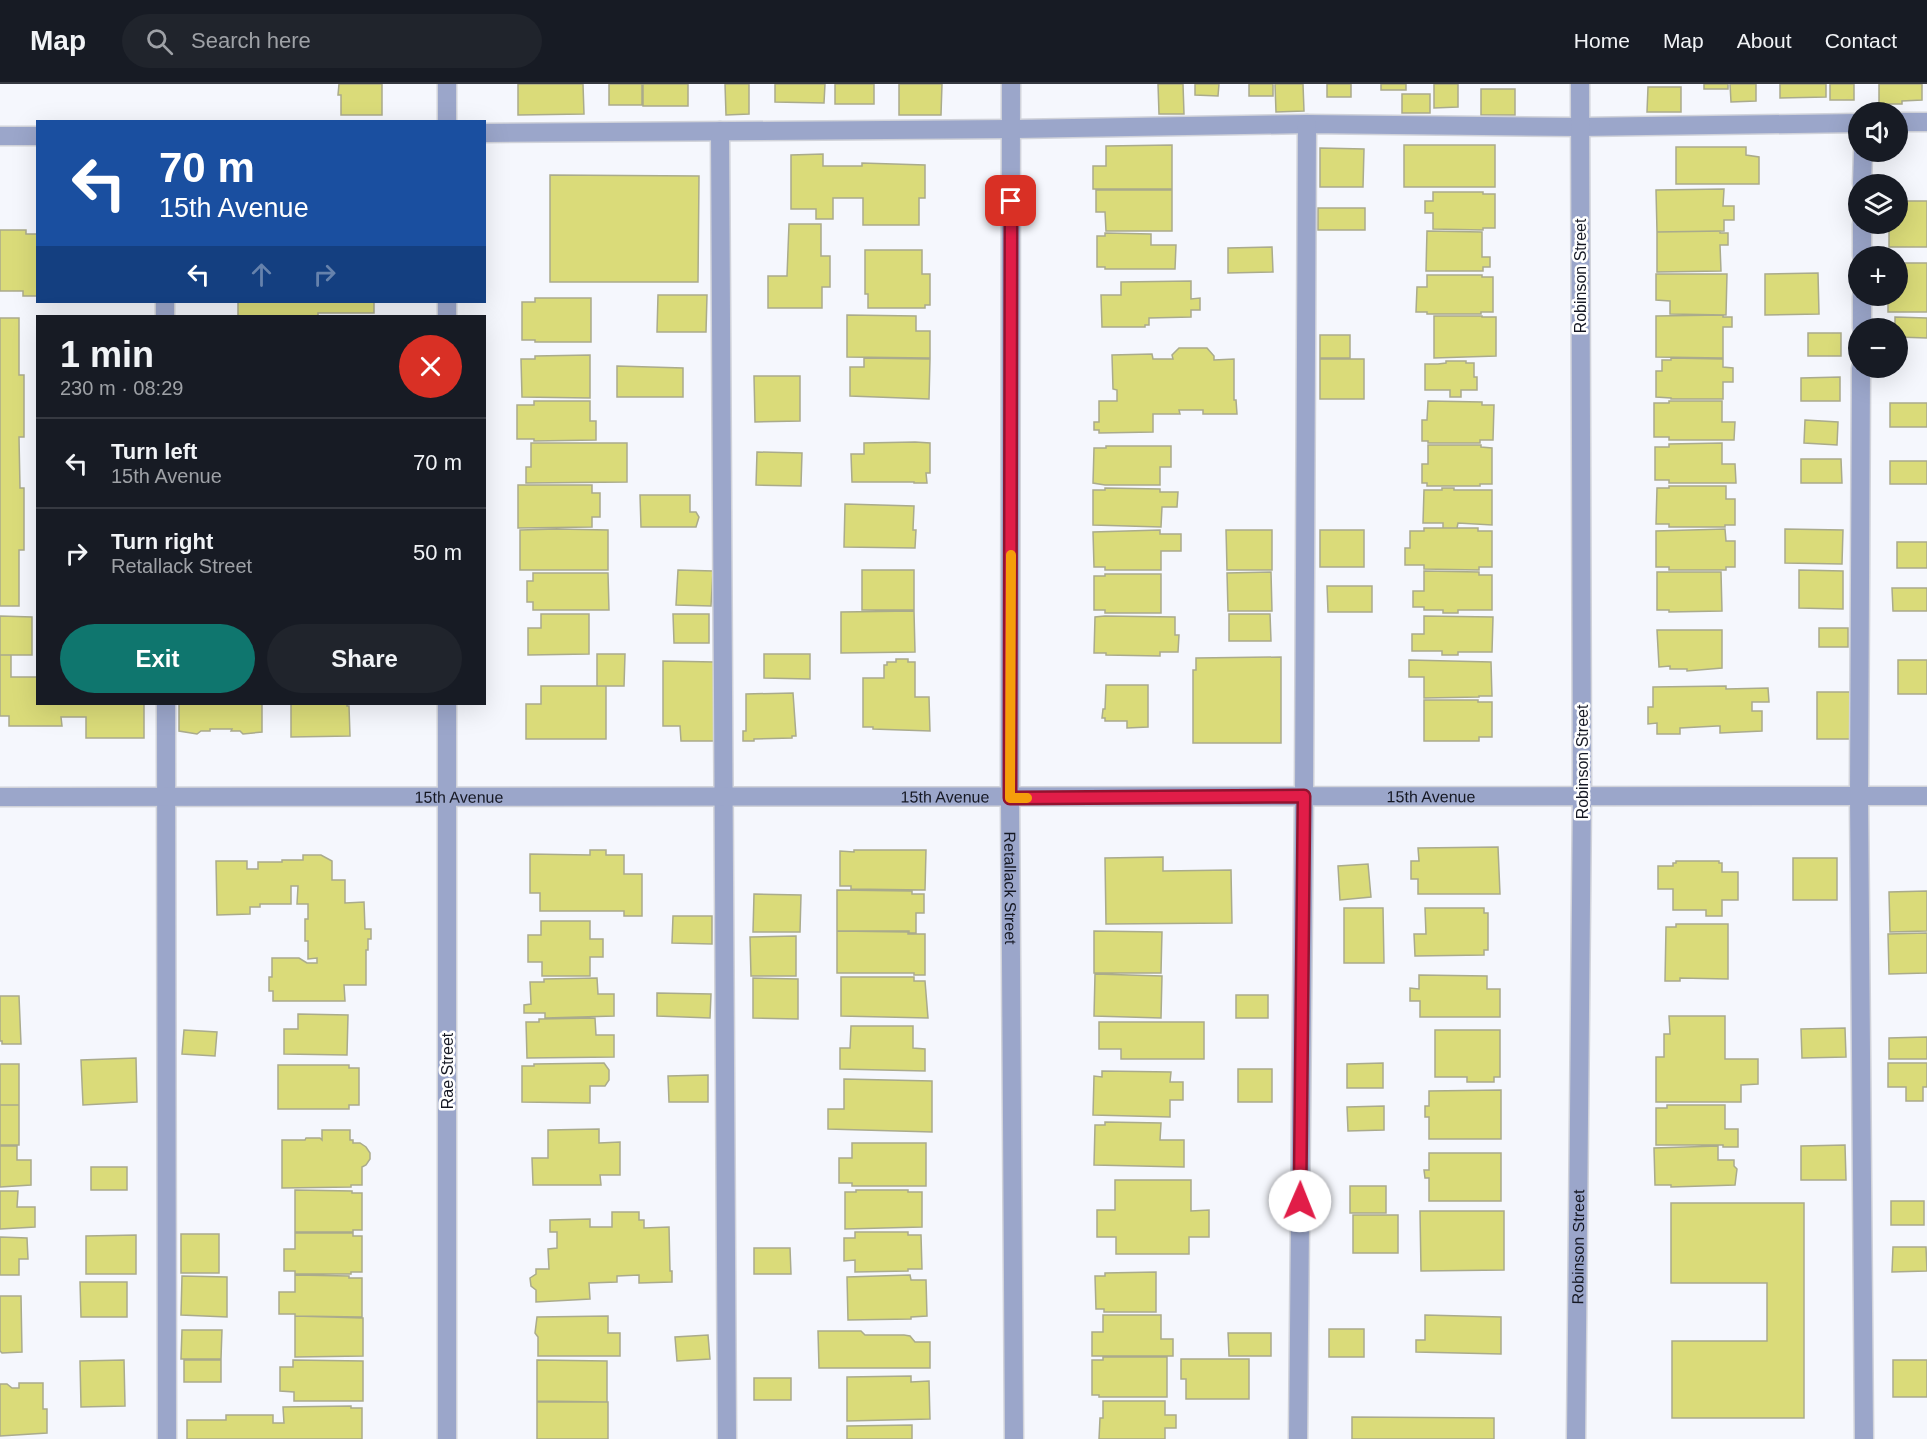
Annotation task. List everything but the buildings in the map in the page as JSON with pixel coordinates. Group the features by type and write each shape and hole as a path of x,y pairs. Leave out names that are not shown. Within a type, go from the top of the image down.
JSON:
{"street":[{"path":"447,84 447,120"},
{"name":"Retallack Street","path":"1011,84 1010,798 1014,1439"},
{"name":"Robinson Street","path":"1576,1439 1582,796 1580,84"},
{"path":"1908,122 1927,122"},
{"path":"486,133 1307,124 1580,128 1848,123"},
{"path":"1298,1439 1307,124"},
{"path":"720,131 727,1439"},
{"path":"0,136 36,136"},
{"path":"1862,378 1859,796 1864,1439"},
{"path":"166,705 167,1439"},
{"name":"Rae Street","path":"447,705 447,1439"},
{"name":"15th Avenue","path":"0,797 1927,796"}],"slow traffic":[{"path":"1011,555 1010,798 1027,798"}],"route":[{"path":"1011,201 1010,798 1304,796 1300,1201"}]}
